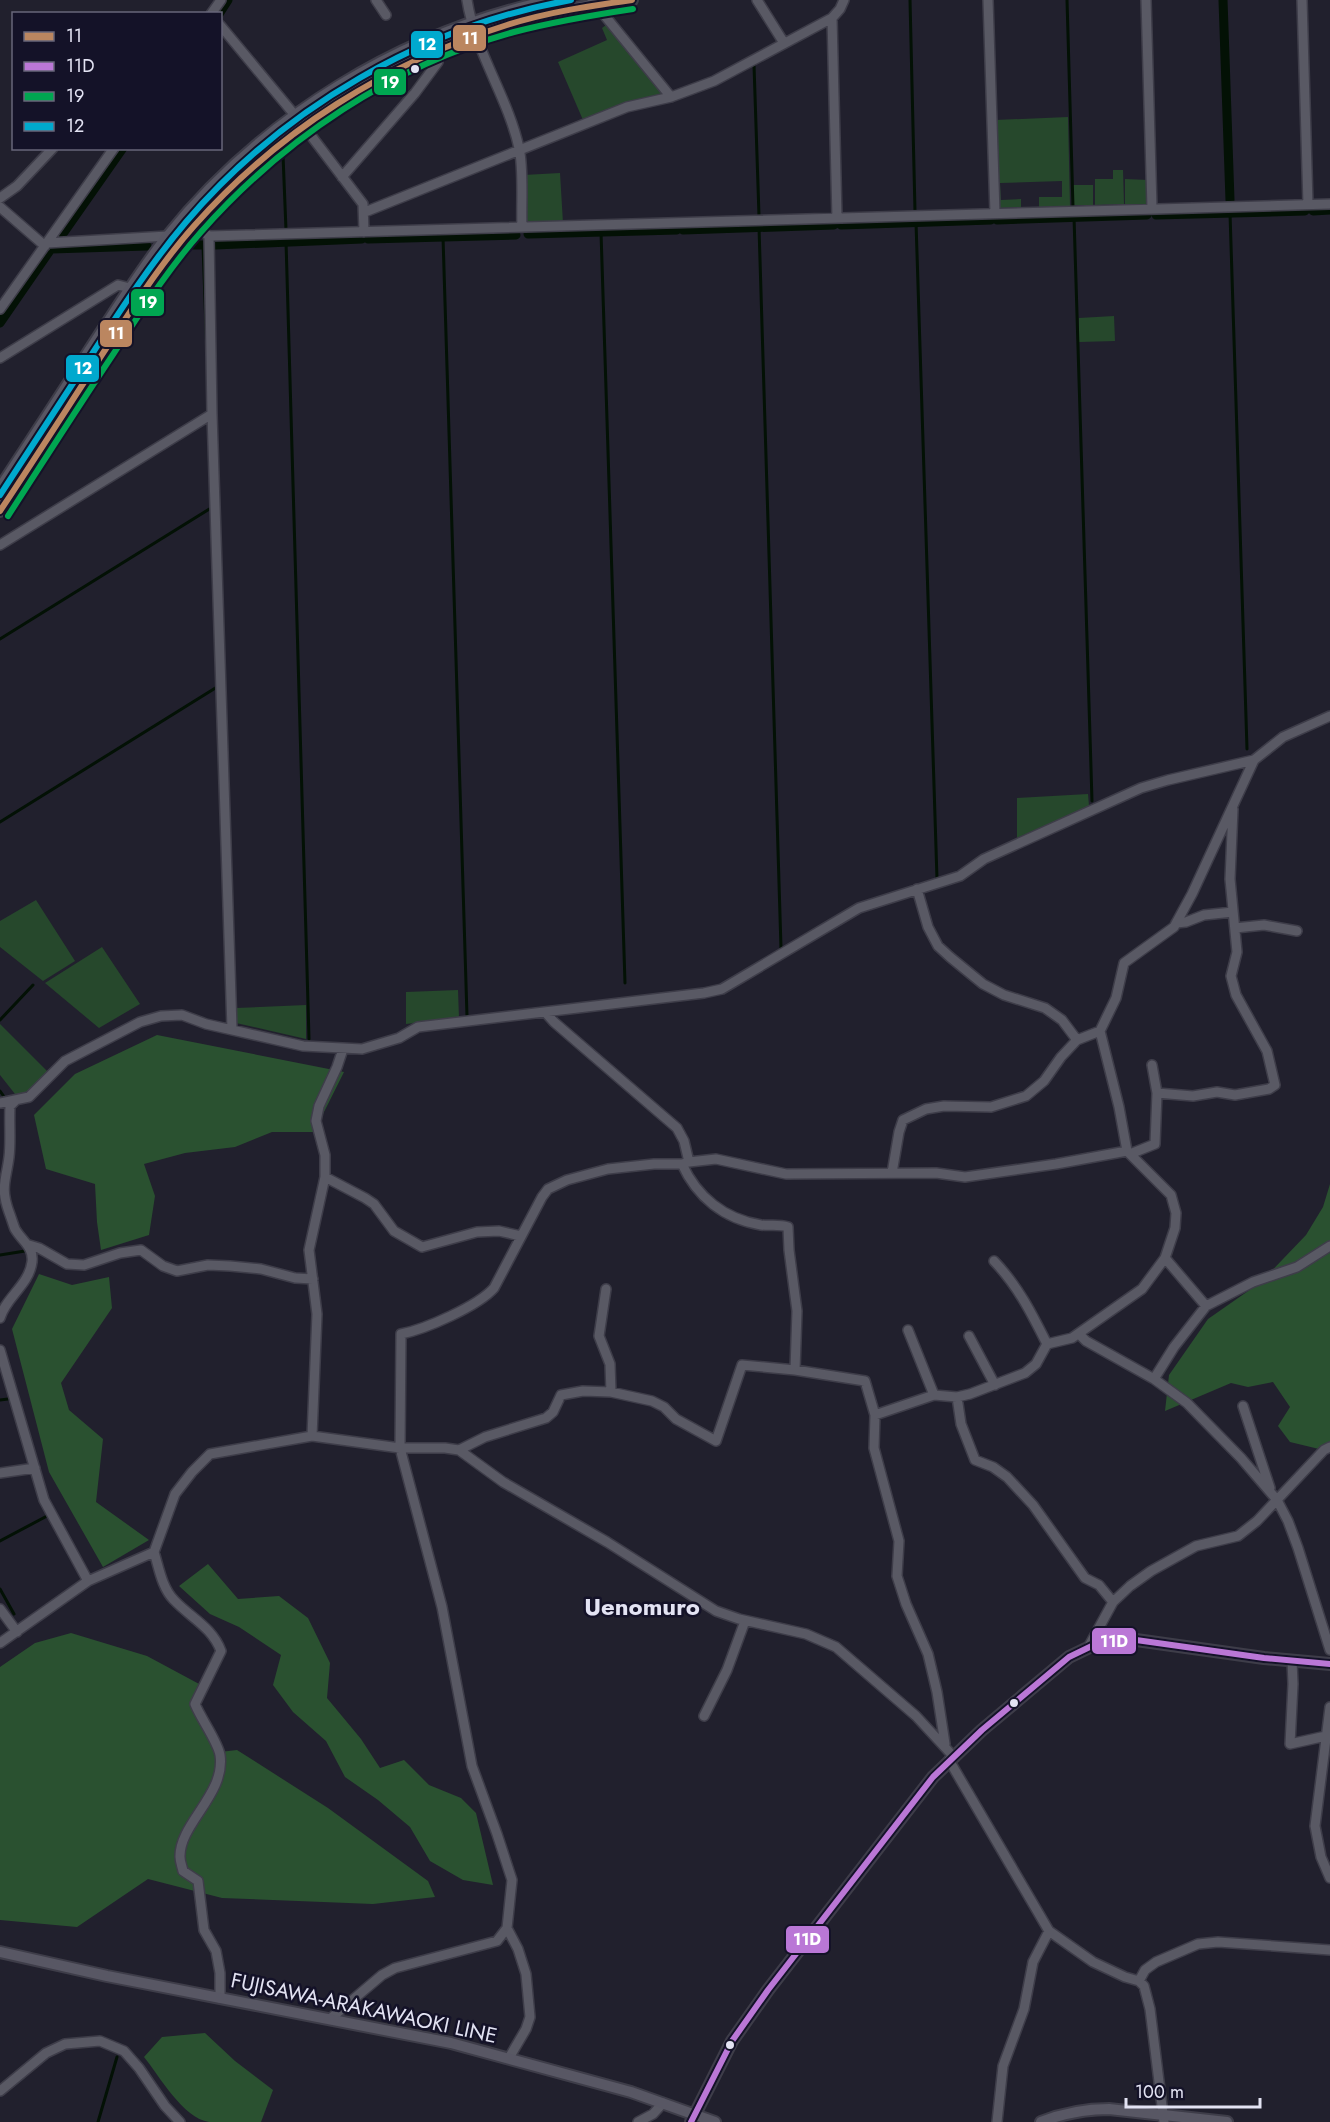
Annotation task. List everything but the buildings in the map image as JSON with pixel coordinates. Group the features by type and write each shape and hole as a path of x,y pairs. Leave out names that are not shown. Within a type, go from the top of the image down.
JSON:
{"main road":[{"path":"0,488 130,288 168,236 206,193 235,166 295,115 346,81 392,56 472,22 553,0"},
{"path":"0,511 141,296 195,225 244,174 303,125 382,75 477,34 546,13 594,2 632,0"},
{"path":"692,2119 723,2057 756,2007 923,1791 951,1758 1069,1657 1089,1646 1129,1639 1330,1665"},
{"name":"FUJISAWA-ARAKAWAOKI LINE","path":"0,1952 107,1976 450,2043 663,2103 692,2119 715,2122"},
{"path":"1041,2122 1073,2111 1091,2109 1109,2109 1164,2119 1227,2122"}],"street":[{"path":"376,0 386,15"},
{"path":"467,0 472,22 505,106 519,150 522,227"},
{"path":"757,0 784,43"},
{"path":"364,212 627,108 671,97 714,81 832,18 844,0"},
{"path":"988,0 995,213"},
{"path":"1146,0 1152,208"},
{"path":"1302,0 1308,204"},
{"path":"594,2 671,97"},
{"path":"832,18 837,218"},
{"path":"222,27 303,125 363,204 364,232"},
{"path":"342,177 415,93 438,62 435,51"},
{"path":"0,198 17,186 51,150"},
{"path":"0,309 113,150"},
{"path":"184,218 209,236 1330,204"},
{"path":"0,207 46,245 168,236"},
{"path":"209,236 210,416 232,1029"},
{"path":"0,358 118,285 130,288 141,296"},
{"path":"0,545 210,416"},
{"path":"0,1103 29,1097 65,1061 140,1022 161,1017 182,1015 206,1024 303,1046 362,1049 389,1042 418,1027 546,1013 722,989 860,908 960,876 984,859 1141,788 1254,760 1283,737 1330,716"},
{"path":"875,1416 934,1395 957,1397 1025,1374 1036,1364 1047,1344 1072,1338 1142,1289 1165,1258 1175,1228 1176,1214 1171,1195 1128,1152 1100,1031 1116,998 1124,963 1176,923 1192,894 1254,760"},
{"path":"1157,1093 1193,1096 1217,1092 1235,1095 1269,1089 1275,1085 1267,1051 1236,995 1232,976 1237,952 1230,879 1233,803"},
{"path":"917,889 928,927 938,946 983,984 1004,995 1045,1008 1062,1020 1077,1040"},
{"path":"1176,923 1204,915 1233,912"},
{"path":"1235,928 1264,925 1297,931"},
{"path":"546,1013 677,1128 684,1141 685,1163 690,1182 698,1192 720,1210 760,1224 789,1227 789,1250 797,1311 795,1370"},
{"path":"892,1173 903,1120 926,1109 944,1106 991,1107 1026,1096 1044,1081 1077,1040 1100,1031"},
{"path":"312,1436 317,1314 309,1250 325,1178 325,1155 316,1121 319,1106 343,1049"},
{"path":"330,2019 382,1975 395,1968 497,1941 507,1928 512,1880 472,1766 442,1607 399,1448 401,1334 486,1297 494,1288 542,1197 548,1189 567,1180 608,1169 716,1159 786,1174 936,1173 964,1177 1128,1152 1155,1144 1157,1093 1152,1065"},
{"path":"0,1318 27,1276 32,1261 29,1245 16,1230 4,1198 3,1181 9,1157 9,1106 15,1101"},
{"path":"325,1178 374,1204 394,1231 422,1247 477,1232 499,1231 521,1236"},
{"path":"29,1245 67,1264 84,1265 120,1253 141,1250 163,1266 177,1271 208,1265 230,1266 261,1269 295,1278 313,1279"},
{"path":"1154,1379 1173,1347 1206,1306 1253,1282 1297,1267 1330,1246"},
{"path":"1165,1258 1206,1306"},
{"path":"994,1261 1012,1280 1027,1303 1047,1344"},
{"path":"606,1289 599,1336 610,1364 611,1392"},
{"path":"908,1330 934,1395"},
{"path":"1078,1334 1086,1341 1154,1379 1187,1403 1241,1458 1274,1497 1288,1521 1298,1548 1330,1650"},
{"path":"969,1336 995,1384"},
{"path":"0,1350 44,1500 88,1581"},
{"path":"459,1450 485,1437 546,1418 553,1412 561,1395 583,1391 611,1392 652,1401 664,1407 676,1419 716,1441 742,1365 795,1370 865,1381 875,1416 874,1448 899,1541 897,1575 906,1604 928,1654 945,1744 1049,1931 1093,1962 1138,1981 1144,1986 1150,2009 1164,2119"},
{"path":"957,1397 961,1424 975,1460 993,1467 1007,1477 1033,1505 1085,1578 1099,1585 1113,1602"},
{"path":"1244,1406 1274,1497"},
{"path":"220,1998 220,1973 216,1951 204,1930 198,1881 183,1871 180,1856 185,1836 210,1798 220,1767 220,1752 195,1704 221,1652 217,1639 173,1599 162,1580 154,1552 175,1494 210,1454 312,1436 399,1448 459,1450 503,1482 607,1542 716,1611 745,1621 806,1634 836,1647 945,1744"},
{"path":"1089,1646 1113,1602 1151,1571 1178,1555 1196,1546 1238,1536 1257,1521 1274,1497 1330,1447"},
{"path":"0,1473 35,1468"},
{"path":"0,1643 88,1581 154,1552"},
{"path":"0,1610 17,1632"},
{"path":"704,1716 727,1670 745,1621"},
{"path":"1292,1661 1290,1744 1326,1736"},
{"path":"1330,1707 1315,1826 1321,1857 1330,1878"},
{"path":"507,1928 518,1949 526,1974 530,2017 526,2029 509,2058"},
{"path":"997,2122 1003,2066 1024,2009 1033,1962 1049,1931"},
{"path":"1138,1981 1145,1970 1156,1962 1198,1944 1218,1942 1330,1950"},
{"path":"0,2091 46,2054 65,2044 100,2041 124,2051 140,2068 165,2106 180,2122"},
{"path":"638,2122 653,2114 663,2103"}],"green space":[{"path":"606,25 662,94 583,120 558,62 607,40 602,28"},
{"path":"1068,117 1070,206 1039,207 1039,197 1062,197 1062,181 1000,183 1001,200 1021,199 1021,207 997,208 995,120"},
{"path":"1113,170 1123,170 1124,204 1095,205 1095,179 1113,179"},
{"path":"560,173 563,223 527,223 524,175"},
{"path":"1125,179 1148,180 1149,205 1125,205"},
{"path":"1073,185 1093,185 1093,205 1073,205"},
{"path":"1114,316 1115,341 1079,342 1079,318"},
{"path":"1088,794 1089,806 1017,838 1017,798"},
{"path":"36,900 75,961 43,981 0,947 0,921"},
{"path":"102,947 140,1004 99,1028 45,983"},
{"path":"458,990 459,1018 406,1024 406,992"},
{"path":"306,1005 306,1039 236,1023 236,1008"},
{"path":"0,1024 48,1072 36,1086 19,1096 0,1075"},
{"path":"157,1035 344,1072 314,1132 272,1132 235,1147 185,1153 144,1164 155,1196 149,1235 101,1250 95,1184 46,1169 34,1115 75,1074"},
{"path":"1330,1184 1330,1442 1319,1449 1290,1442 1278,1426 1290,1407 1273,1382 1248,1387 1231,1383 1165,1411 1169,1375 1208,1319 1261,1282 1306,1235 1323,1207"},
{"path":"39,1274 72,1285 109,1277 112,1308 61,1383 69,1410 103,1439 96,1502 149,1540 103,1567 49,1472 12,1329"},
{"path":"208,1564 238,1599 279,1596 308,1618 330,1663 327,1698 361,1739 380,1768 404,1760 429,1785 461,1798 476,1813 493,1885 463,1880 430,1861 410,1827 378,1800 345,1777 326,1741 293,1712 273,1685 281,1655 239,1627 210,1614 179,1586"},
{"path":"71,1633 147,1656 201,1685 195,1705 220,1752 237,1750 328,1808 428,1881 435,1897 373,1904 222,1898 148,1879 77,1927 0,1920 0,1667 35,1643"},
{"path":"205,2033 235,2061 273,2090 261,2122 209,2122 199,2119 173,2096 144,2057 162,2037"}],"waterway":[{"path":"220,12 228,0"},
{"path":"910,0 915,211"},
{"path":"1067,0 1073,207"},
{"path":"1223,0 1230,200"},
{"path":"754,65 759,216"},
{"path":"286,230 283,155 307,138"},
{"path":"60,238 122,150"},
{"path":"1313,211 1330,210"},
{"path":"1156,215 1305,211"},
{"path":"1230,213 1247,749"},
{"path":"997,220 1147,215"},
{"path":"1074,217 1092,801"},
{"path":"841,225 991,220"},
{"path":"916,222 937,879"},
{"path":"683,230 834,225"},
{"path":"759,227 781,948"},
{"path":"528,234 677,230"},
{"path":"601,232 625,983"},
{"path":"368,239 516,235"},
{"path":"443,237 467,1016"},
{"path":"215,245 362,239"},
{"path":"286,241 309,1039"},
{"path":"193,245 203,245"},
{"path":"203,245 207,355"},
{"path":"0,323 51,249 147,246"},
{"path":"0,639 211,508"},
{"path":"0,822 217,687"},
{"path":"0,1020 33,985"},
{"path":"0,1091 5,1098"},
{"path":"0,1255 25,1251"},
{"path":"0,1400 8,1399"},
{"path":"0,1541 47,1516"},
{"path":"0,1589 14,1614"},
{"path":"98,2122 117,2057"}],"transit line":[{"name":"12","path":"0,495 116,317 161,253 224,181 266,143 312,109 360,78 410,52 462,30 516,12 571,0"},
{"name":"11","path":"0,511 159,270 194,226 261,160 337,104 419,59 522,20 632,0"},
{"name":"19","path":"8,516 166,276 201,232 267,166 343,110 383,85 426,64 469,46 514,32 633,9"},
{"name":"11D","path":"691,2122 732,2041 768,1990 933,1777 982,1730 1069,1657 1098,1643 1129,1639 1264,1658 1330,1664"}],"district":[{"name":"Uenomuro","path":"642,1607"}]}
